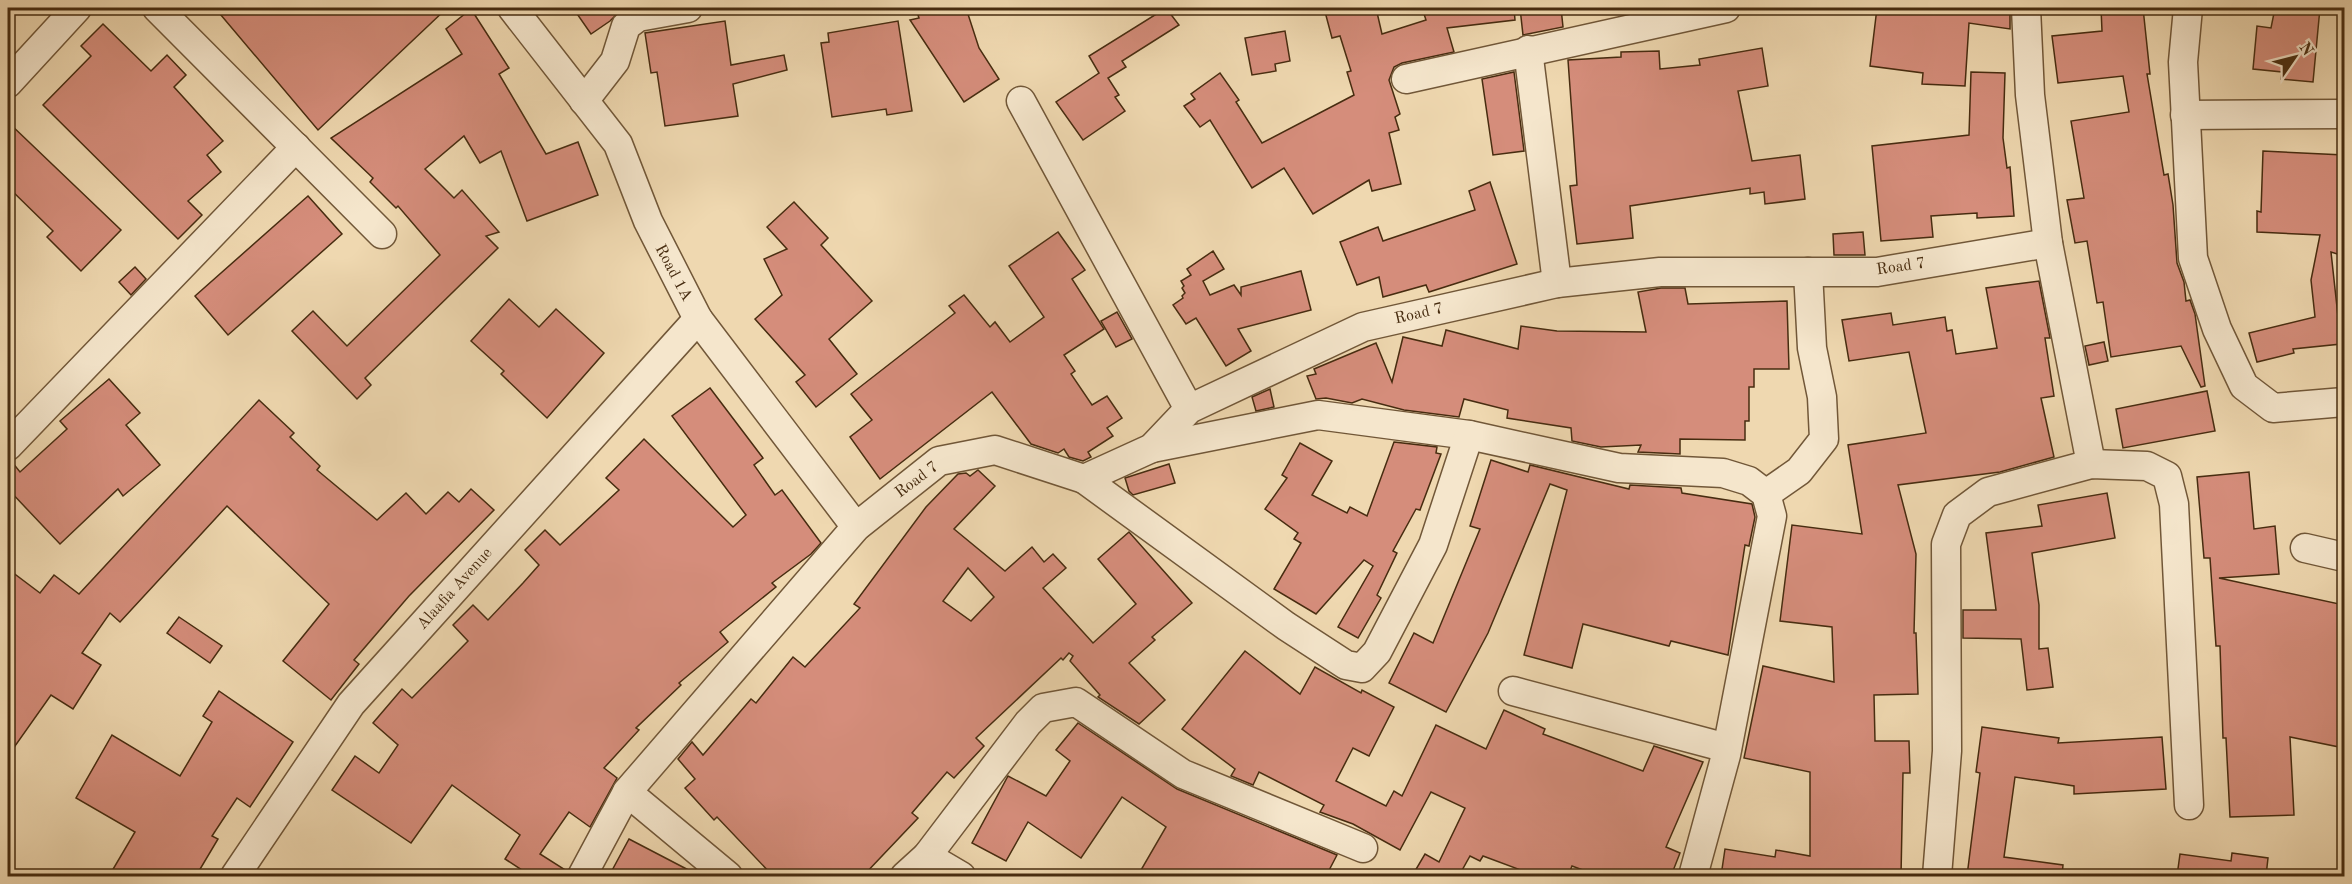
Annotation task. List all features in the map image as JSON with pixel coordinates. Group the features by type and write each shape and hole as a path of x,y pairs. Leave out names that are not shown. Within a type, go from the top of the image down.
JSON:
{"street":[{"path":"8,82 77,8"},
{"path":"157,8 382,234"},
{"name":"Road 1A","path":"512,8 618,144 648,222 698,319 856,527"},
{"path":"584,101 615,62 626,26 638,17 688,8"},
{"path":"1406,79 1528,50 1726,8"},
{"path":"2026,8 2030,95 2048,243 2091,464"},
{"path":"2188,8 2183,62 2193,258 2217,329 2244,386 2272,408 2344,402"},
{"path":"1528,50 1557,283"},
{"path":"1021,101 1189,409"},
{"path":"2185,115 2344,114"},
{"path":"8,446 296,147"},
{"name":"Road 7","path":"582,876 627,792 856,527 939,462 995,450 1084,479 1152,448 1189,409 1363,327 1557,283 1660,272 1876,272 2048,243"},
{"path":"1766,494 1799,471 1824,439 1821,397 1812,348 1808,272"},
{"name":"Alaafia Avenue","path":"235,876 351,704 698,319"},
{"path":"1152,448 1318,415 1469,435 1619,468 1724,473 1749,481 1766,494 1772,516 1727,748 1693,876"},
{"path":"1084,479 1220,580 1314,645 1346,665 1362,668 1377,652 1433,545 1469,435"},
{"path":"1937,876 1947,751 1946,544 1957,515 1988,492 2091,464 2147,466 2167,476 2174,504 2189,805"},
{"path":"2305,548 2344,557"},
{"path":"1513,691 1727,748"},
{"path":"905,876 927,856 1028,723 1044,708 1076,702 1182,774 1363,848"},
{"path":"627,792 728,876"},
{"path":"927,856 961,876"}],"building":[{"path":"215,8 447,8 318,130"},
{"path":"573,8 623,8 610,21 591,34"},
{"path":"931,8 966,8 979,48 999,79 964,102 910,20 919,18 917,12"},
{"path":"1166,8 1179,25 1122,61 1126,67 1108,78 1119,95 1115,97 1125,111 1083,140 1056,102 1099,73 1089,56"},
{"path":"1324,8 1376,8 1382,34 1426,20 1422,8 1514,8 1515,20 1447,28 1454,52 1402,63 1394,67 1389,80 1400,114 1395,117 1399,130 1389,133 1401,184 1372,191 1369,180 1313,214 1284,168 1252,188 1210,120 1200,127 1184,106 1195,99 1191,94 1220,73 1239,100 1236,102 1262,143 1354,95 1347,72 1351,71 1340,36 1332,38"},
{"path":"1520,8 1561,8 1563,27 1523,35"},
{"path":"1877,8 2010,8 2010,29 1969,23 1965,86 1922,84 1923,73 1870,66"},
{"path":"2101,8 2143,8 2150,74 2147,74 2164,175 2168,174 2173,205 2177,263 2184,282 2186,301 2190,300 2195,314 2205,386 2201,387 2181,346 2111,357 2103,302 2097,303 2087,241 2075,243 2067,200 2084,198 2071,121 2129,112 2123,76 2058,83 2052,36 2102,31"},
{"path":"2275,8 2320,8 2313,82 2281,79 2282,72 2253,69 2257,26 2271,28"},
{"path":"471,9 509,68 499,74 546,154 578,142 598,195 527,221 501,151 480,163 464,136 425,169 454,198 462,190 499,232 486,236 498,248 365,378 371,385 357,399 292,331 313,311 347,346 440,255 398,206 396,208 370,182 373,178 331,138 462,54 446,29"},
{"path":"725,21 731,65 784,55 787,70 733,84 738,116 665,126 657,72 651,73 645,33"},
{"path":"898,21 912,111 887,115 886,109 832,117 821,43 829,42 828,33"},
{"path":"103,24 151,71 167,55 186,75 174,87 223,141 207,155 221,172 188,201 202,215 178,239 43,105 91,56 81,46"},
{"path":"1285,31 1290,61 1275,64 1276,71 1252,75 1245,38"},
{"path":"1762,48 1768,86 1738,91 1752,161 1800,155 1805,199 1765,204 1764,192 1750,194 1750,188 1630,206 1633,238 1577,244 1570,186 1577,185 1568,60 1621,57 1621,52 1659,51 1660,69 1700,65 1699,59"},
{"path":"1514,72 1524,151 1493,155 1482,79"},
{"path":"1971,72 2005,73 2003,138 2007,168 2010,167 2014,216 1977,218 1977,213 1931,216 1933,237 1881,241 1872,146 1969,135"},
{"path":"8,122 121,230 81,271 47,237 53,231 8,187"},
{"path":"2263,151 2344,155 2344,256 2331,252 2341,344 2293,349 2294,353 2257,362 2249,333 2315,317 2311,280 2320,235 2257,232 2257,211 2261,212"},
{"path":"1490,182 1517,264 1429,292 1426,285 1383,297 1379,277 1357,285 1340,242 1378,227 1383,241 1475,210 1469,191"},
{"path":"308,196 342,234 228,335 195,296"},
{"path":"794,202 828,238 821,245 872,301 829,339 857,374 816,407 796,382 805,375 755,319 782,295 764,259 787,249 767,227"},
{"path":"1058,232 1085,270 1072,279 1104,329 1064,355 1075,371 1071,374 1092,405 1107,396 1122,418 1107,428 1113,436 1088,452 1091,457 1083,461 1069,457 1064,449 1058,453 1031,444 992,392 880,479 850,437 872,420 851,394 955,313 949,306 964,295 990,327 995,322 1010,342 1044,317 1009,266"},
{"path":"1863,232 1865,255 1834,255 1833,234"},
{"path":"1213,251 1224,269 1203,281 1210,295 1234,285 1241,295 1241,287 1301,271 1311,310 1238,329 1251,351 1226,366 1196,318 1186,324 1173,305 1183,298 1185,293 1181,281 1191,275 1187,269"},
{"path":"135,267 146,279 131,295 119,282"},
{"path":"2039,281 2050,338 2045,338 2054,396 2041,398 2054,457 2000,472 1898,485 1916,554 1914,633 1916,633 1918,694 1874,695 1875,741 1909,741 1910,773 1903,773 1901,876 1721,876 1725,849 1775,857 1776,850 1810,856 1810,772 1744,758 1763,666 1834,682 1832,627 1780,621 1792,525 1862,534 1848,445 1926,433 1909,352 1849,361 1842,320 1891,313 1893,325 1945,317 1947,331 1952,330 1956,354 1997,348 1986,288"},
{"path":"1661,288 1685,288 1688,304 1787,301 1789,369 1754,369 1754,387 1749,387 1749,421 1745,421 1745,440 1680,439 1680,454 1638,452 1641,445 1601,447 1572,441 1571,428 1507,418 1508,410 1464,399 1459,417 1404,410 1362,399 1352,403 1326,398 1316,399 1307,376 1316,374 1314,369 1376,343 1392,382 1403,337 1442,346 1446,330 1518,349 1521,326 1557,331 1646,332 1638,292"},
{"path":"509,299 539,327 556,309 604,353 547,418 501,374 504,371 471,341"},
{"path":"1117,312 1132,339 1116,347 1101,321"},
{"path":"2104,342 2108,361 2089,365 2085,346"},
{"path":"109,379 140,413 126,425 160,465 123,496 118,489 60,544 8,489 8,462 12,462 20,472 67,429 60,421"},
{"path":"710,388 763,458 754,465 775,495 782,490 821,543 811,554 772,583 776,587 720,632 728,642 679,683 681,685 636,728 639,730 604,768 617,778 590,827 569,812 540,854 567,871 566,876 531,876 505,859 520,835 452,785 411,843 332,790 355,756 379,773 398,745 373,723 402,689 412,698 468,641 453,625 473,605 488,620 523,583 539,565 525,550 545,530 560,545 619,490 606,478 644,439 733,527 746,515 672,416"},
{"path":"1270,389 1274,407 1256,411 1252,397"},
{"path":"2207,391 2215,431 2123,448 2116,409"},
{"path":"259,400 294,433 290,437 320,466 317,470 377,520 406,493 426,514 448,492 459,502 471,489 494,510 409,596 354,660 359,664 331,700 283,661 329,604 227,506 120,622 110,613 82,653 101,665 73,709 51,695 8,756 8,569 40,593 54,575 79,594"},
{"path":"1394,442 1437,447 1436,453 1441,454 1420,510 1416,509 1393,551 1397,553 1377,595 1381,598 1358,638 1338,627 1373,566 1364,560 1316,614 1274,589 1301,543 1294,539 1298,533 1265,509 1287,478 1282,475 1300,443 1332,461 1312,495 1347,513 1350,507 1367,516"},
{"path":"1491,460 1528,472 1530,465 1629,489 1630,485 1681,488 1682,493 1752,504 1755,517 1749,546 1745,545 1728,655 1671,641 1669,646 1583,624 1572,668 1524,655 1567,490 1550,484 1488,633 1446,712 1389,683 1414,633 1433,643 1480,529 1470,526"},
{"path":"1169,464 1175,483 1133,495 1129,491 1125,478"},
{"path":"978,470 995,486 954,529 1005,571 1032,547 1044,562 1053,554 1066,568 1043,588 1093,643 1136,604 1098,559 1129,532 1192,603 1152,637 1155,640 1129,663 1165,700 1139,724 1098,697 1100,695 1070,661 1073,656 1069,653 976,738 984,746 954,778 947,772 912,813 918,818 863,876 773,876 717,817 714,820 685,788 695,779 678,759 692,742 703,755 751,699 756,703 793,657 805,667 860,608 854,604 926,507 958,474 966,473 970,476","holes":["968,568 994,597 971,621 943,601"]},
{"path":"2249,472 2254,529 2275,526 2279,574 2219,578 2344,605 2344,748 2290,737 2294,815 2230,817 2226,738 2223,738 2220,646 2216,646 2210,558 2204,558 2197,477"},
{"path":"2107,493 2115,538 2032,553 2039,605 2039,649 2048,648 2053,687 2027,690 2021,639 1963,638 1963,610 1996,610 1986,533 2042,526 2038,505"},
{"path":"179,617 222,646 210,663 167,633"},
{"path":"1245,651 1300,694 1315,667 1361,693 1362,690 1394,707 1369,756 1353,748 1336,781 1386,806 1394,791 1402,796 1436,725 1486,749 1504,710 1545,729 1543,734 1643,771 1654,746 1703,762 1666,847 1680,853 1671,876 1599,876 1572,866 1568,876 1537,876 1483,856 1480,861 1470,856 1460,874 1464,876 1412,876 1425,854 1439,862 1465,808 1431,792 1400,850 1353,824 1320,812 1324,805 1259,772 1253,785 1231,776 1235,769 1182,729"},
{"path":"219,691 293,742 250,807 237,798 212,836 218,839 196,876 109,876 135,832 76,798 112,735 180,776 212,722 203,716"},
{"path":"1078,723 1177,789 1337,855 1326,876 1151,876 1141,870 1166,827 1122,797 1081,858 1028,822 1006,861 972,843 1008,776 1046,796 1070,761 1056,750"},
{"path":"1982,727 2059,738 2058,743 2162,737 2166,789 2074,794 2074,786 2015,777 2004,857 2063,865 2062,876 1967,876 1980,773 1976,772"},
{"path":"629,839 700,876 609,876"},
{"path":"2232,853 2268,858 2266,876 2177,876 2180,854 2231,861"}]}
